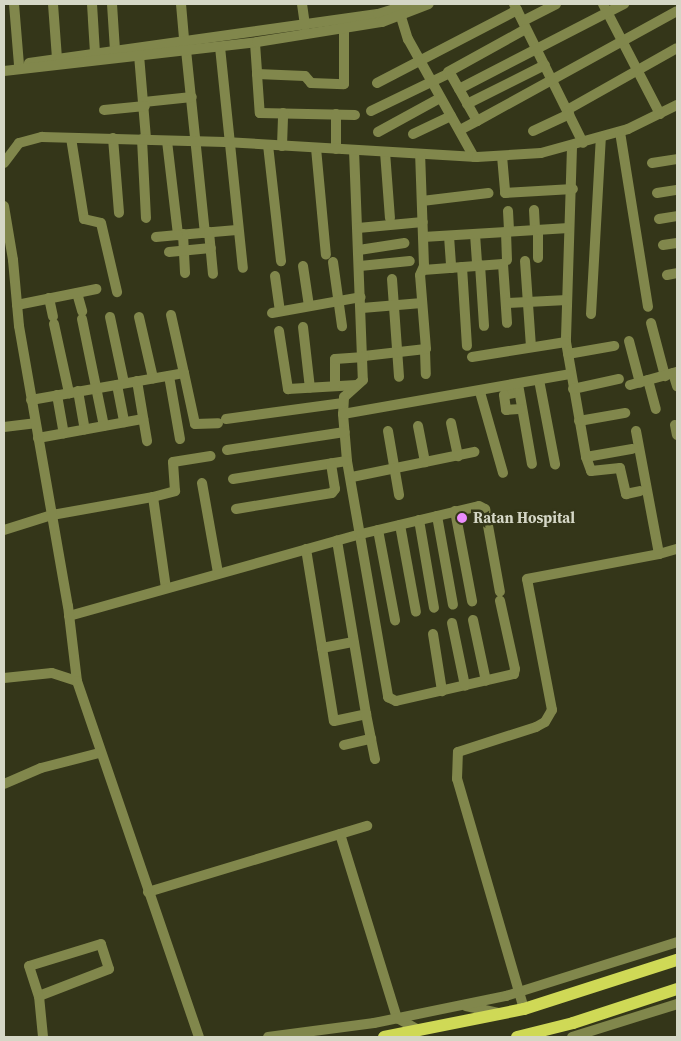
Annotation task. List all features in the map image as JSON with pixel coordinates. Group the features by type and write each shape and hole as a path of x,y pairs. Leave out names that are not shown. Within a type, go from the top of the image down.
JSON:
{"main road":[{"path":"384,1037 420,1032 524,1009 675,961"},
{"path":"517,1037 533,1035 677,990"}],"street":[{"path":"14,4 19,65"},
{"path":"53,4 57,58"},
{"path":"92,4 95,53"},
{"path":"112,4 115,50"},
{"path":"181,4 213,274"},
{"path":"302,4 305,26"},
{"path":"4,70 19,65 57,58 115,50 185,46 220,47 255,43 344,28 399,10 411,4"},
{"path":"4,70 138,55 429,4"},
{"path":"371,111 448,72 556,4"},
{"path":"459,89 536,49 605,8 624,4"},
{"path":"377,83 516,7 583,143"},
{"path":"605,8 660,114"},
{"path":"399,10 430,82 460,130 474,157"},
{"path":"460,130 553,82 677,11"},
{"path":"256,74 305,76 311,83 345,83 344,28"},
{"path":"255,43 259,111 355,115"},
{"path":"220,47 242,268"},
{"path":"534,131 677,48"},
{"path":"138,55 145,104 146,218"},
{"path":"467,104 544,65"},
{"path":"448,72 477,121"},
{"path":"104,110 192,97"},
{"path":"378,132 440,98"},
{"path":"4,163 24,140 72,138 168,140 474,157 502,156 572,147 620,132 677,105"},
{"path":"282,146 283,113"},
{"path":"336,114 336,149"},
{"path":"413,134 451,116"},
{"path":"620,132 648,307"},
{"path":"591,314 601,137"},
{"path":"72,138 84,219 101,223 117,292"},
{"path":"113,138 119,214"},
{"path":"168,140 180,235 184,250 185,273"},
{"path":"268,145 281,261"},
{"path":"572,147 573,189 569,228 566,342 570,374 586,457 591,471 620,468 626,494 640,491"},
{"path":"316,148 329,258 342,326"},
{"path":"69,616 337,540 360,534 479,506 485,509 515,669 514,674 396,701 388,697 360,534 352,477 347,461 344,432 343,403 349,391 363,380 364,356 354,150"},
{"path":"385,152 390,218"},
{"path":"420,154 423,222 423,270 420,275 426,374"},
{"path":"502,156 506,194 573,189"},
{"path":"652,163 677,159"},
{"path":"657,193 677,190"},
{"path":"422,201 489,193"},
{"path":"4,206 31,400 69,616 77,682 99,753 199,1037"},
{"path":"534,210 538,258"},
{"path":"507,260 508,211"},
{"path":"659,219 677,216"},
{"path":"358,228 423,222"},
{"path":"423,237 569,228"},
{"path":"156,236 237,230"},
{"path":"475,234 484,326"},
{"path":"448,236 451,268"},
{"path":"663,246 677,243"},
{"path":"359,250 404,244"},
{"path":"169,252 210,248"},
{"path":"360,266 410,261"},
{"path":"525,261 531,346"},
{"path":"423,270 504,265 507,323"},
{"path":"303,266 309,306"},
{"path":"462,267 466,346"},
{"path":"275,276 276,312 361,296"},
{"path":"392,279 399,377"},
{"path":"17,305 96,289"},
{"path":"77,293 104,426"},
{"path":"49,298 85,429"},
{"path":"506,303 567,300"},
{"path":"362,308 422,302"},
{"path":"171,314 195,424 343,403"},
{"path":"110,317 124,422"},
{"path":"139,317 153,378"},
{"path":"651,323 677,386"},
{"path":"303,327 310,388"},
{"path":"279,331 286,387 310,388 360,384"},
{"path":"629,341 639,383 656,409"},
{"path":"472,357 531,346 566,342"},
{"path":"568,354 614,346"},
{"path":"335,386 334,360 425,351"},
{"path":"31,400 184,373"},
{"path":"522,409 506,410 504,395 539,380 570,374"},
{"path":"639,383 672,374"},
{"path":"168,376 180,439"},
{"path":"573,389 619,379"},
{"path":"539,380 555,464"},
{"path":"137,381 147,441"},
{"path":"343,414 480,392 518,388"},
{"path":"518,388 532,464"},
{"path":"480,392 503,473"},
{"path":"57,395 64,434"},
{"path":"579,421 624,413"},
{"path":"38,438 143,419"},
{"path":"4,427 35,423"},
{"path":"451,423 458,456"},
{"path":"418,426 425,462"},
{"path":"388,431 399,495"},
{"path":"636,431 659,554"},
{"path":"227,450 344,432"},
{"path":"586,457 632,449"},
{"path":"352,477 474,452"},
{"path":"4,530 52,514 175,491 173,462 211,456"},
{"path":"233,479 347,461"},
{"path":"236,508 332,493 335,489 332,463"},
{"path":"202,483 218,573"},
{"path":"153,496 166,588"},
{"path":"455,512 472,600"},
{"path":"437,516 453,605"},
{"path":"419,520 434,608"},
{"path":"400,525 416,612"},
{"path":"378,530 395,620"},
{"path":"337,540 353,642 375,760"},
{"path":"306,549 334,720 366,714"},
{"path":"524,1009 492,906 473,827 457,779 458,752 536,727 545,722 552,710 527,579 677,549"},
{"path":"473,620 486,681"},
{"path":"452,623 465,686"},
{"path":"432,634 442,691"},
{"path":"322,648 353,642"},
{"path":"4,678 52,674 77,682"},
{"path":"344,745 371,739"},
{"path":"4,784 42,768 99,753"},
{"path":"148,892 367,826"},
{"path":"340,834 397,1018 420,1032"},
{"path":"268,1037 397,1018 462,1006 518,992 677,942"},
{"path":"39,996 109,969 101,944 30,966 39,996 42,1037"},
{"path":"666,946 675,961"},
{"path":"572,1037 677,1004"},
{"path":"462,1006 504,1014"}],"place":[{"name":"Ratan Hospital","path":"462,518"}]}
